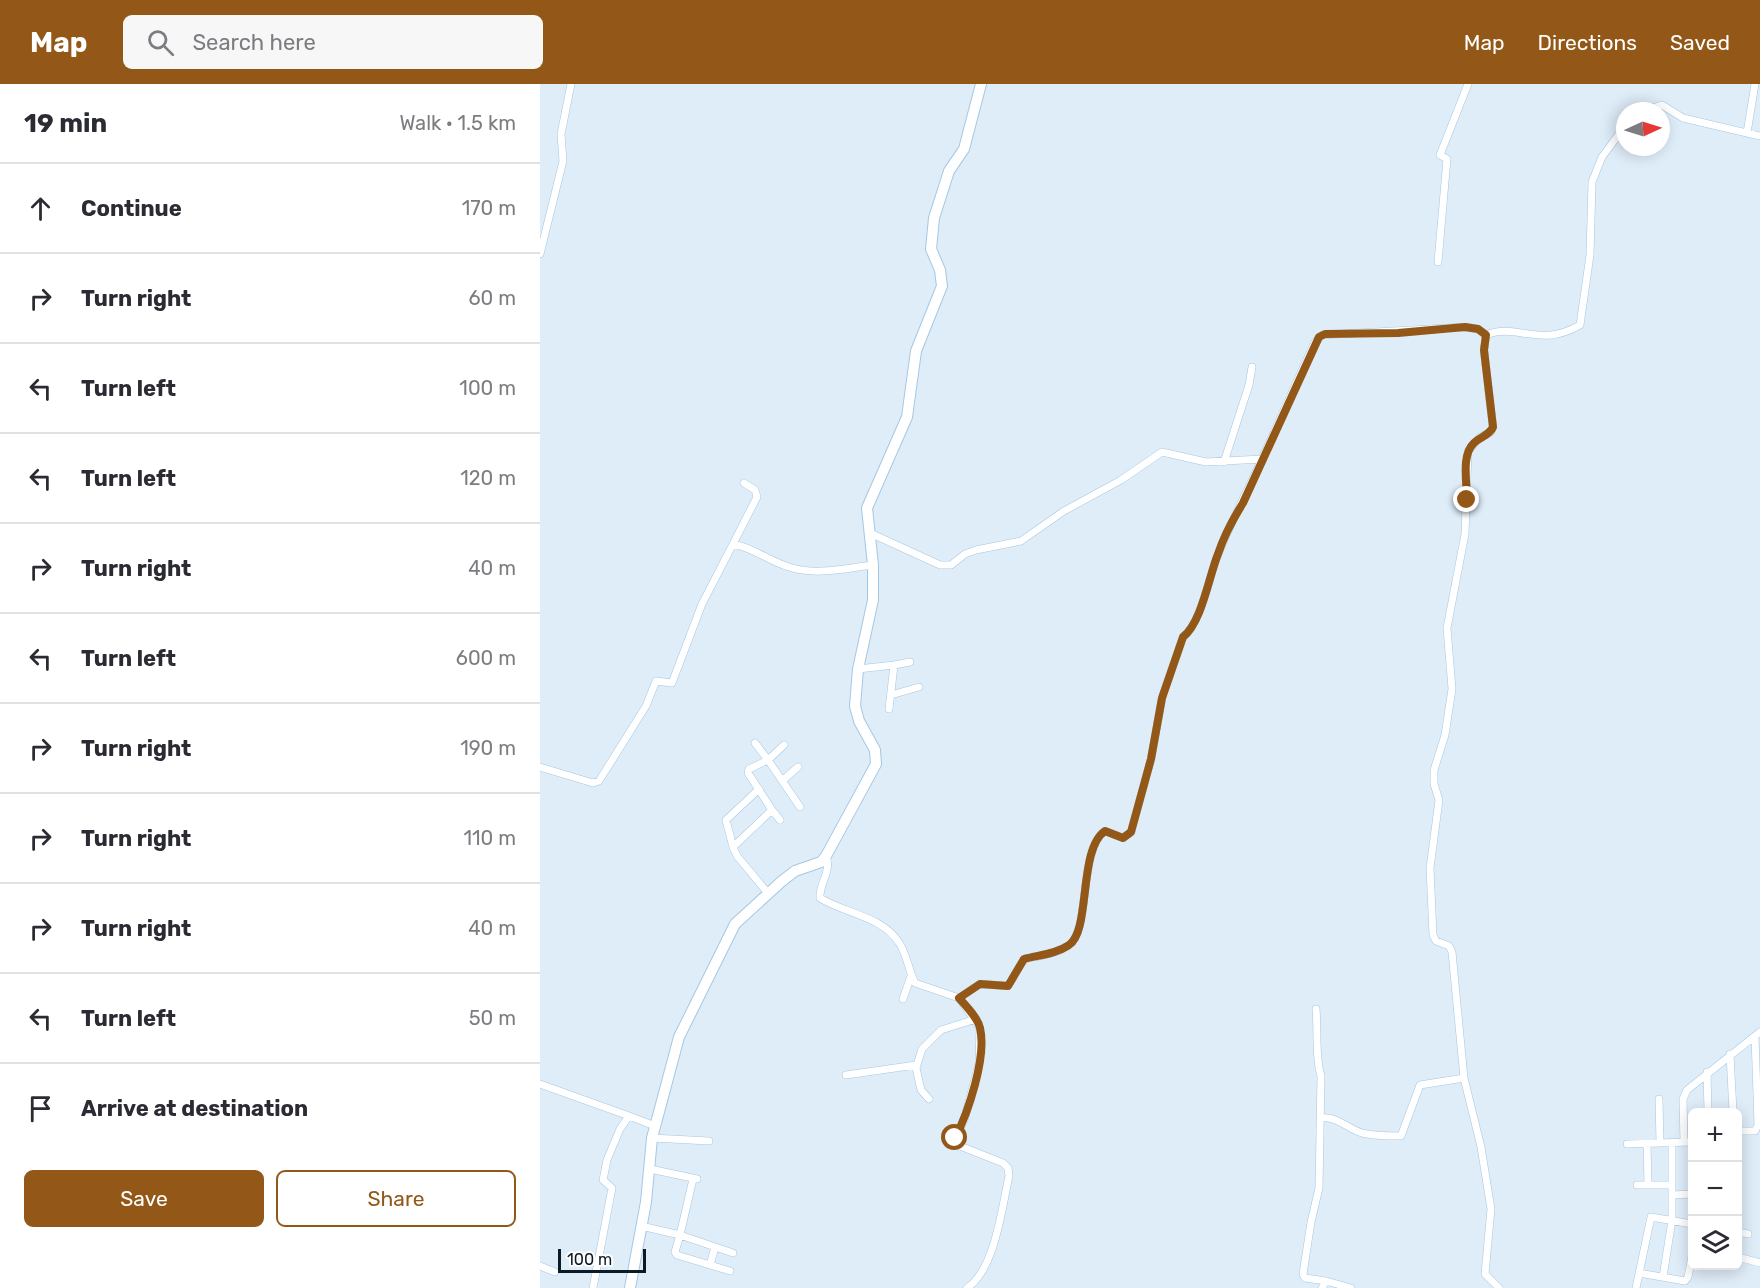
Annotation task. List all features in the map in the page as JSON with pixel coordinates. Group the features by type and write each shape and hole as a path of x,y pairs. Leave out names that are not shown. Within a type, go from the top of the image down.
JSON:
{"main road":[{"path":"630,1288 650,1169 652,1138 679,1037 735,924 795,871 812,867 826,856 876,764 875,750 856,715 858,669 873,600 873,565 867,519 869,500 903,431 916,351 942,286 940,270 931,249 934,218 949,171 964,149 981,84"}],"street":[{"path":"540,254 563,161 561,134 571,84"},
{"path":"1438,262 1447,159 1440,155 1468,84"},
{"path":"1748,133 1755,84"},
{"path":"1670,110 1683,118 1760,136"},
{"path":"1486,335 1503,331 1551,337 1580,325 1590,255 1592,182 1602,157 1616,138"},
{"path":"959,998 980,984 1008,986 1024,959 1053,953 1068,946 1077,936 1090,862 1100,835 1105,831 1123,838 1131,832 1151,759 1162,698 1183,637 1189,632 1217,555 1315,342 1322,335 1465,327 1478,329 1486,335"},
{"path":"1486,335 1484,350 1493,427 1491,432 1476,441 1468,451 1465,534 1447,628 1452,689 1445,735 1434,770 1434,784 1439,800 1430,868 1434,938 1449,946 1452,952 1464,1078 1481,1147 1491,1209 1485,1274 1499,1288"},
{"path":"1224,462 1249,385 1252,367"},
{"path":"870,533 946,566 976,550 1021,542 1064,511 1121,480 1162,452 1206,462 1262,459"},
{"path":"540,767 593,783 599,781 646,705 656,681 672,683 702,604 757,496 755,490 744,483"},
{"path":"733,544 755,550 789,567 816,572 873,565"},
{"path":"858,669 910,662"},
{"path":"889,709 894,665"},
{"path":"891,695 919,687"},
{"path":"754,743 783,780 800,807"},
{"path":"780,820 748,771 768,760 784,746"},
{"path":"783,780 798,767"},
{"path":"759,789 726,820 737,856 768,893"},
{"path":"733,847 772,810"},
{"path":"826,856 829,864 825,881 819,890 820,897 894,934 902,946 915,983 959,998 976,1019 980,1028 979,1064 964,1121 955,1138 960,1146 1003,1163 1008,1168 1009,1176 994,1242 982,1272 967,1288"},
{"path":"903,999 911,976"},
{"path":"1316,1009 1319,1046 1316,1064 1321,1076 1322,1118 1319,1188 1303,1274 1305,1278 1324,1284 1351,1288"},
{"path":"929,1099 921,1090 916,1065 922,1049 937,1032 976,1019"},
{"path":"1684,1142 1684,1094 1707,1072 1757,1034"},
{"path":"1742,1131 1755,1131 1759,1125 1757,1034"},
{"path":"1730,1054 1733,1108"},
{"path":"846,1075 916,1065"},
{"path":"1707,1072 1708,1108"},
{"path":"1322,1118 1334,1118 1364,1134 1401,1136 1420,1085 1464,1078"},
{"path":"540,1084 655,1126"},
{"path":"1659,1099 1660,1143"},
{"path":"593,1288 612,1188 603,1180 607,1160 620,1129 629,1116"},
{"path":"652,1138 709,1141"},
{"path":"1663,1277 1672,1220 1672,1142"},
{"path":"1627,1144 1688,1142"},
{"path":"1647,1144 1648,1184"},
{"path":"650,1169 695,1179 675,1254 730,1271"},
{"path":"1637,1185 1672,1185"},
{"path":"1673,1195 1688,1194"},
{"path":"1636,1288 1648,1220 1656,1216 1688,1223"},
{"path":"641,1226 680,1235 733,1253"},
{"path":"1742,1233 1748,1234"},
{"path":"710,1265 715,1247"},
{"path":"1742,1258 1760,1263"},
{"path":"540,1266 555,1272"},
{"path":"1639,1273 1687,1280 1689,1270"}],"route":[{"path":"955,1138 964,1121 981,1048 980,1028 976,1019 959,998 976,985 984,983 1008,986 1024,959 1053,953 1068,946 1077,936 1090,862 1100,835 1105,831 1123,838 1131,832 1151,759 1162,698 1171,678 1183,637 1189,632 1232,520 1243,503 1319,337 1325,334 1398,333 1465,327 1478,329 1486,335 1484,350 1493,427 1491,432 1480,437 1468,451 1467,500"}]}
